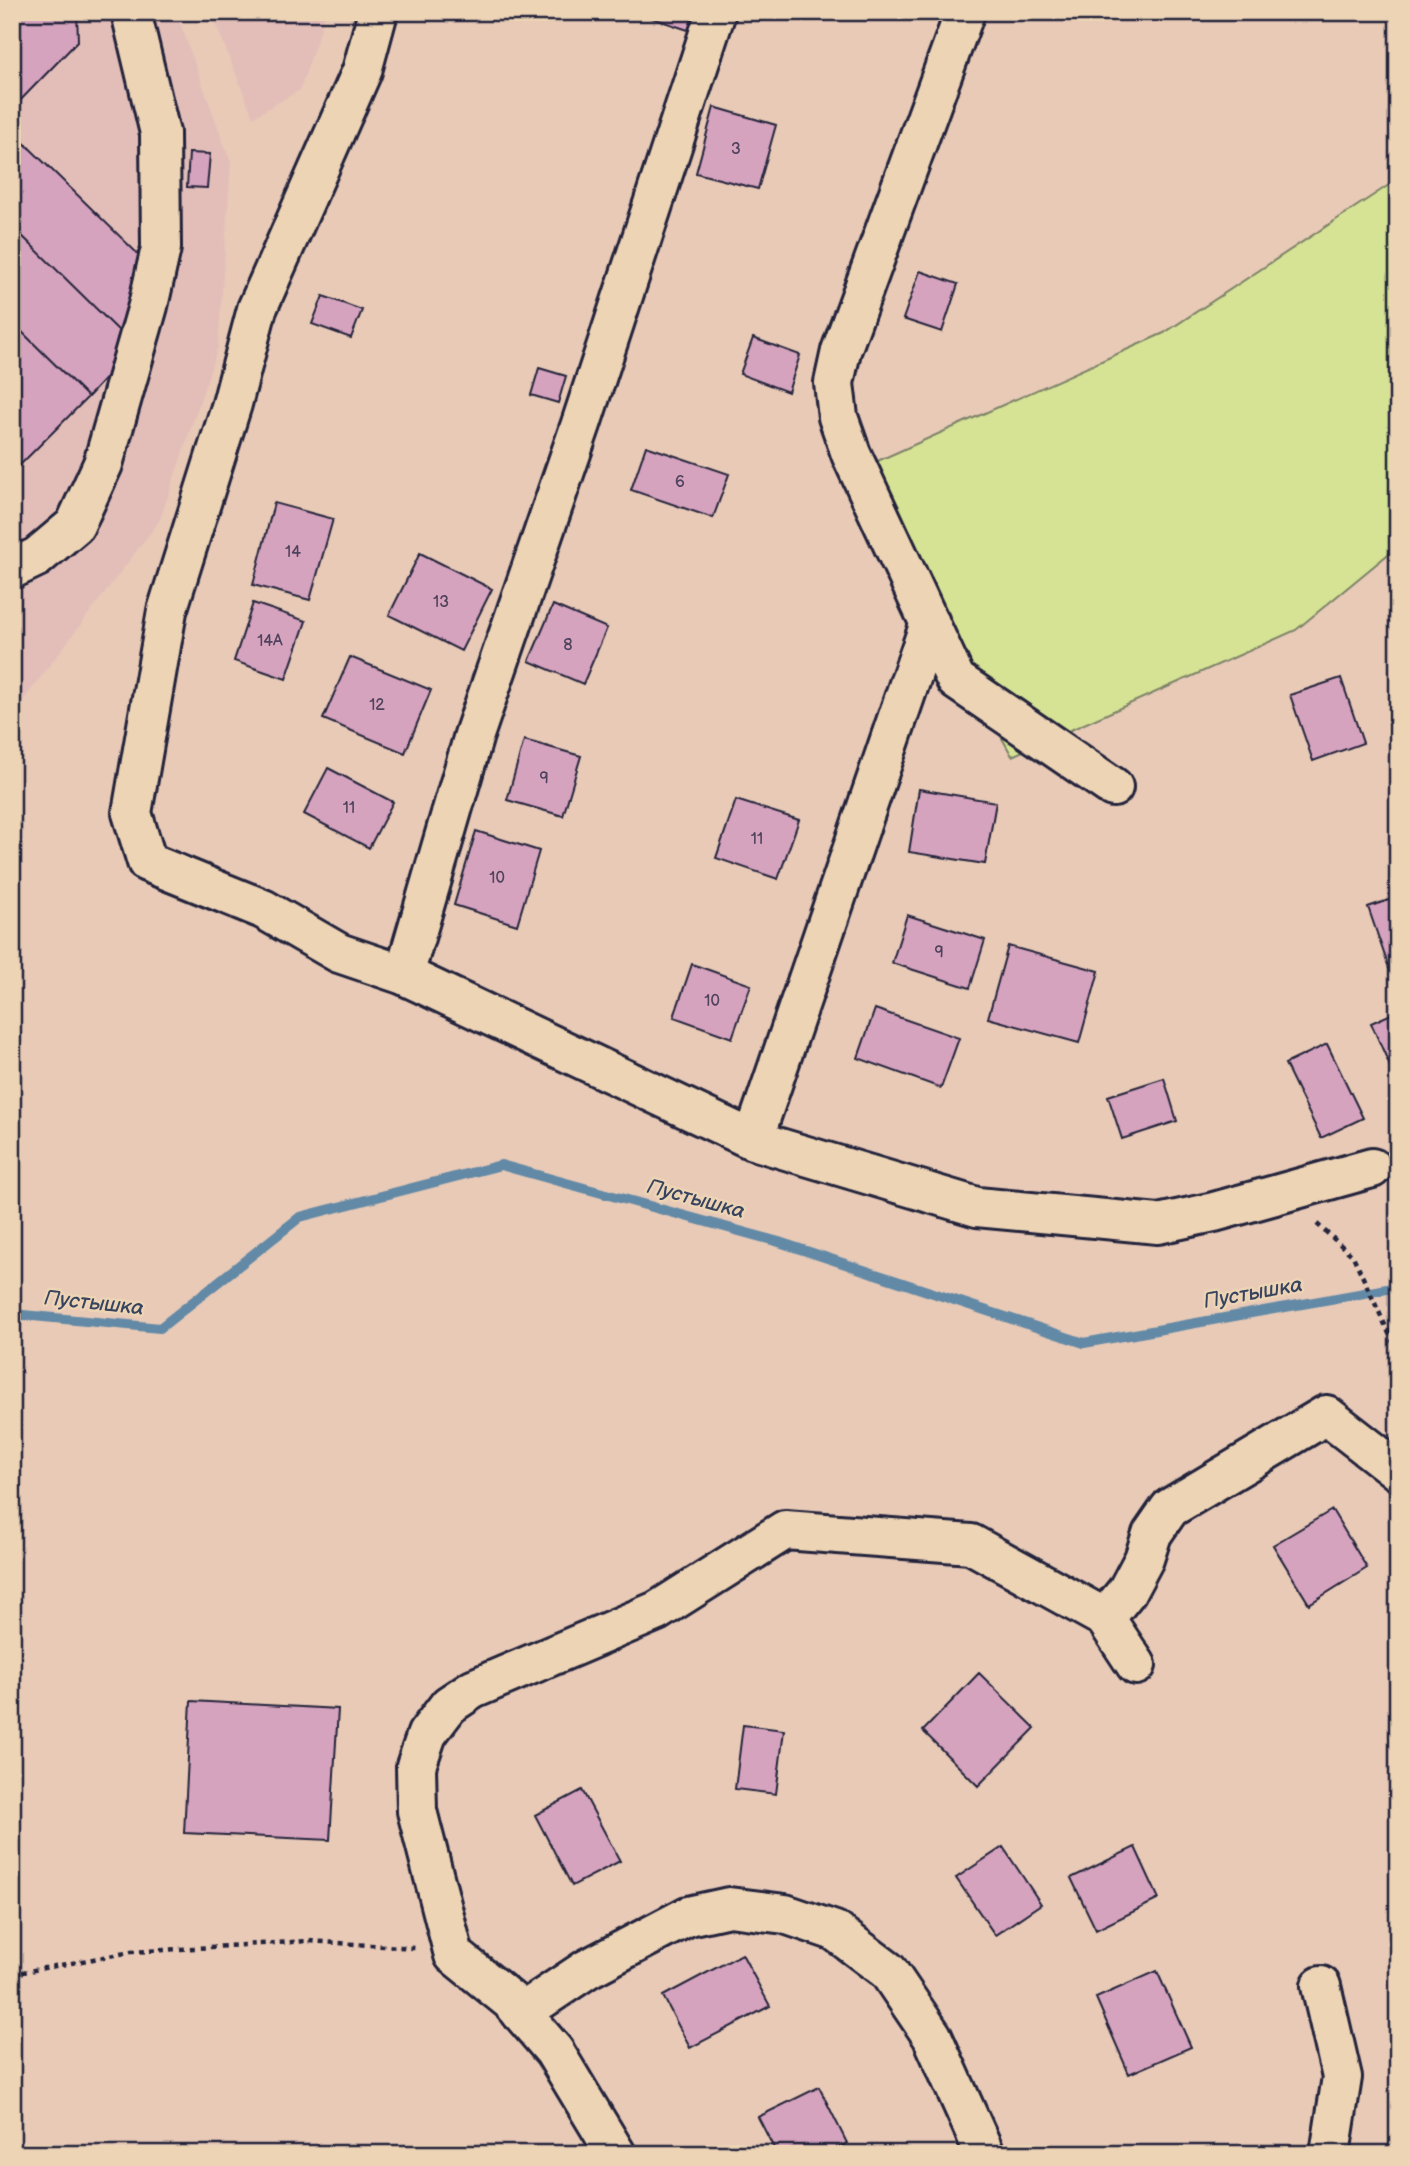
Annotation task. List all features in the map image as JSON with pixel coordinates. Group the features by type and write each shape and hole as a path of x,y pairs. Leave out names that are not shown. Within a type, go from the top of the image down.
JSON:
{"street":[{"path":"12,569 37,557 75,525 103,464 148,306 161,248 160,133 131,12"},
{"path":"378,12 362,71 257,309 232,404 167,611 132,813 147,862 263,909 339,953 404,975 753,1140 977,1207 1158,1224 1214,1212 1372,1168"},
{"path":"404,975 474,735 716,12"},
{"path":"965,12 841,351 834,383 838,417 851,454 956,680 1113,787"},
{"path":"753,1140 930,623"},
{"path":"1105,1618 1127,1591 1144,1559 1152,1534 1170,1508 1326,1415 1398,1471"},
{"path":"616,2154 554,2050 521,2013 454,1955 417,1811 416,1766 427,1734 449,1705 473,1689 657,1611 785,1530 971,1544 1105,1618 1136,1665"},
{"path":"521,2013 587,1969 688,1916 729,1907 785,1914 835,1931 888,1971 932,2036 985,2154"},
{"path":"1321,1986 1342,2077 1330,2154"}],"path":[{"path":"1353,1256 1395,1344"},
{"path":"12,1974 131,1952 307,1941 398,1946 454,1955"}],"shaded area":[{"path":"12,12 176,12 231,163 218,347 160,520 12,715"},
{"path":"211,12 326,12 300,90 253,117"}],"green space":[{"path":"1398,179 1398,546 1296,630 1012,756 853,472 1164,333"}],"building":[{"path":"12,12 77,12 78,41 12,109"},
{"path":"655,12 698,12 691,31 652,18"},
{"path":"714,107 776,125 758,189 696,173"},
{"path":"12,131 139,255 121,333 12,226"},
{"path":"189,153 210,154 207,188 187,187"},
{"path":"12,226 121,333 113,370 88,397 12,322"},
{"path":"920,271 958,284 942,332 903,319"},
{"path":"323,296 362,310 351,338 312,324"},
{"path":"12,322 88,397 12,473"},
{"path":"753,338 800,355 788,392 740,374"},
{"path":"539,368 566,376 558,403 531,395"},
{"path":"646,446 729,474 713,518 631,490"},
{"path":"274,503 333,519 310,600 253,585"},
{"path":"420,553 492,589 461,651 389,615"},
{"path":"253,603 306,621 286,679 234,661"},
{"path":"553,605 607,628 583,684 529,661"},
{"path":"350,657 431,690 405,753 323,719"},
{"path":"1341,678 1363,743 1313,761 1290,695"},
{"path":"524,740 581,756 563,816 507,800"},
{"path":"328,768 393,802 369,848 304,814"},
{"path":"919,789 996,802 985,864 909,852"},
{"path":"736,800 799,820 778,879 716,858"},
{"path":"476,831 539,851 517,925 454,905"},
{"path":"1398,897 1398,965 1389,968 1368,907"},
{"path":"907,915 985,940 970,988 892,963"},
{"path":"1008,946 1099,971 1079,1043 988,1018"},
{"path":"692,964 751,985 732,1038 674,1017"},
{"path":"875,1009 959,1038 941,1088 858,1058"},
{"path":"1398,1011 1398,1084 1371,1023"},
{"path":"1327,1044 1363,1118 1321,1138 1285,1064"},
{"path":"1164,1078 1177,1121 1122,1139 1108,1096"},
{"path":"1332,1510 1367,1568 1309,1604 1273,1545"},
{"path":"979,1673 1035,1728 978,1786 923,1731"},
{"path":"191,1701 338,1709 330,1840 184,1833"},
{"path":"743,1725 784,1730 776,1794 735,1789"},
{"path":"582,1790 620,1861 572,1886 535,1815"},
{"path":"1003,1847 1041,1904 995,1935 956,1878"},
{"path":"1135,1847 1159,1899 1096,1930 1071,1878"},
{"path":"742,1954 770,2006 690,2048 663,1996"},
{"path":"1157,1971 1191,2047 1129,2074 1096,1998"},
{"path":"819,2087 847,2143 826,2154 777,2154 758,2117"}],"waterway":[{"name":"Пустышка","path":"12,1314 160,1328 300,1217 501,1165 779,1242 1084,1343 1398,1287"}]}
